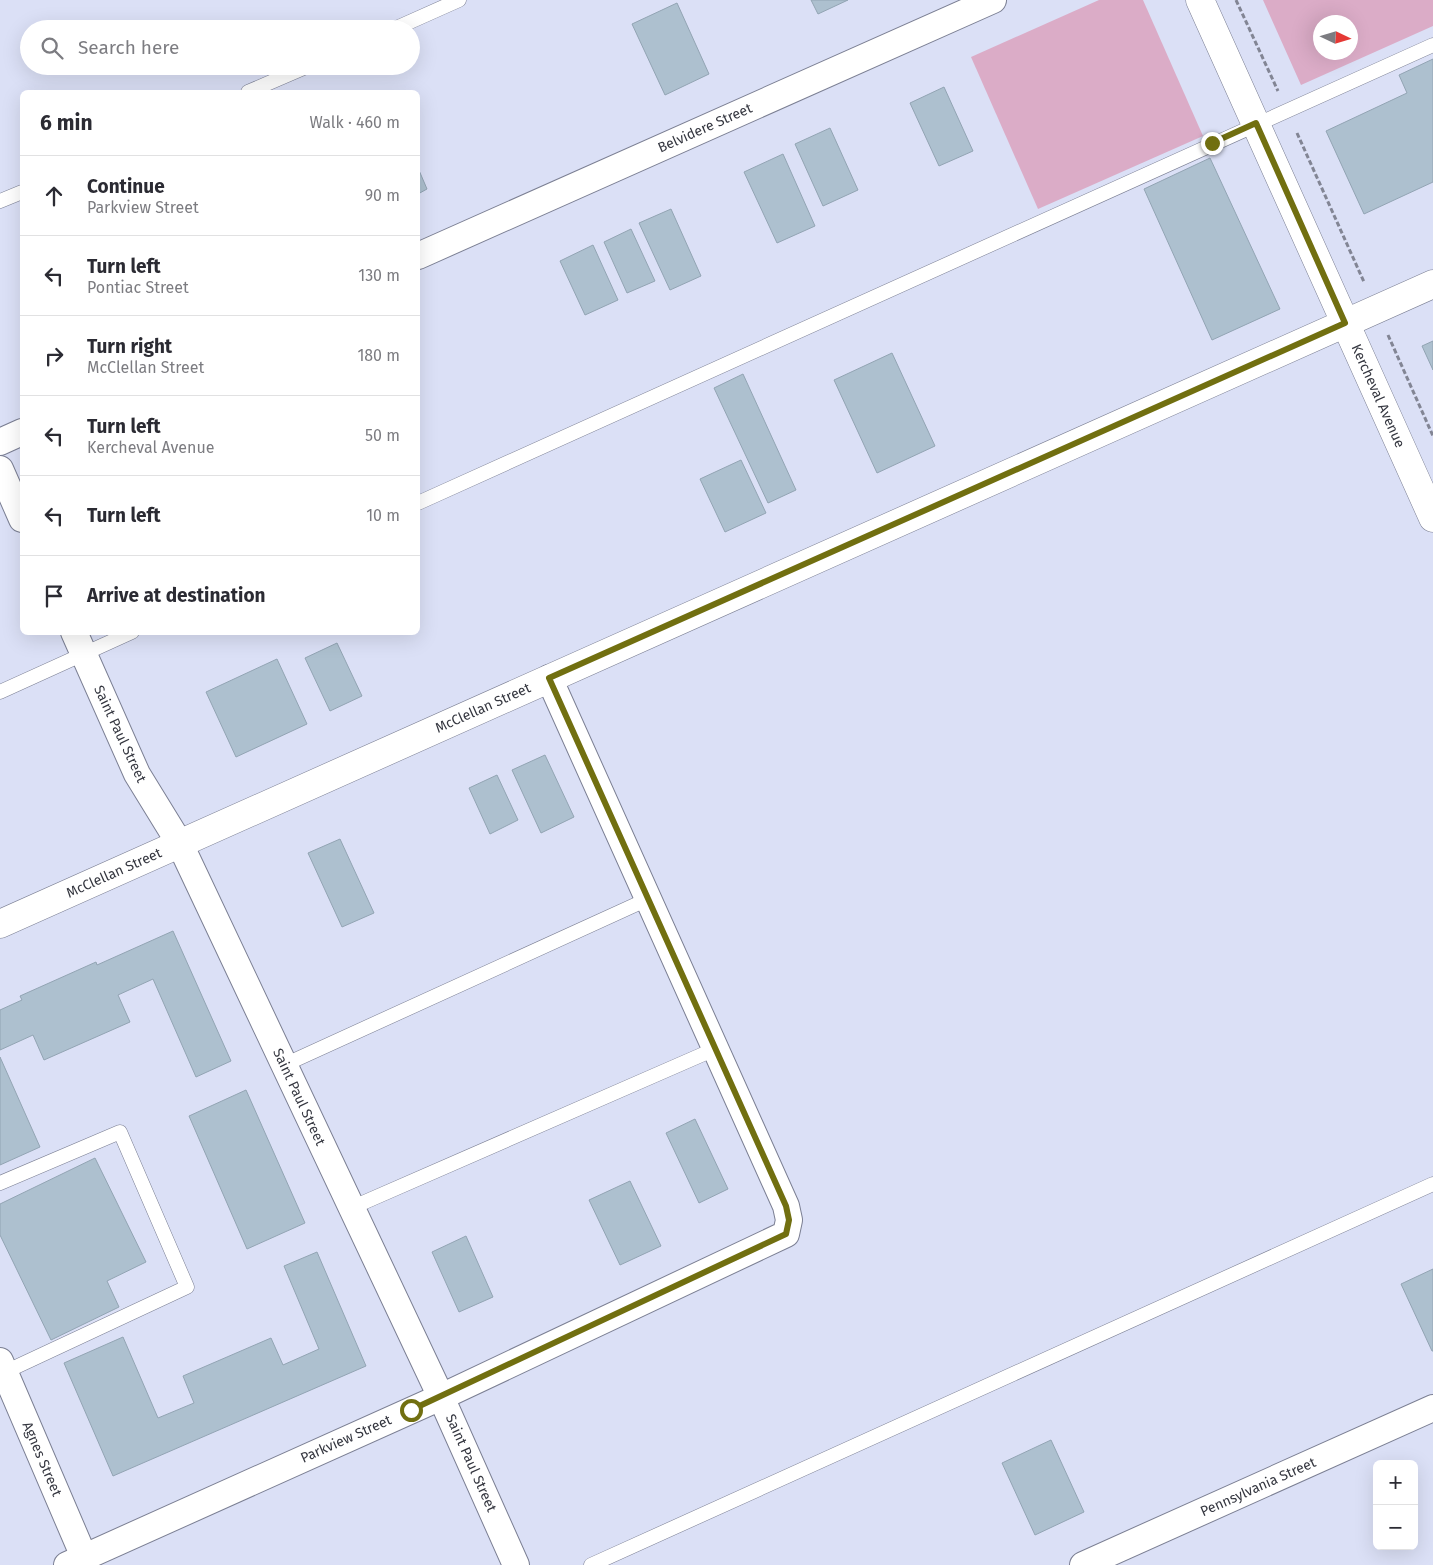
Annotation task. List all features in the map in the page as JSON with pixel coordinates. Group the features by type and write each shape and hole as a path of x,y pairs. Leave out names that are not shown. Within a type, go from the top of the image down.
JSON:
{"street":[{"name":"Belvidere Street","path":"420,255 992,0"},
{"name":"Kercheval Avenue","path":"1200,0 1433,518"},
{"name":"McClellan Street","path":"0,924 1433,284"},
{"path":"0,442 20,433"},
{"path":"0,469 20,514"},
{"name":"Saint Paul Street","path":"79,644 137,774 180,844 441,1397 516,1565"},
{"path":"549,678 715,1049"},
{"name":"Parkview Street","path":"76,1561 441,1397 786,1234 789,1220 786,1206 715,1049"},
{"name":"Agnes Street","path":"2,1367 76,1561"},
{"name":"Pennsylvania Street","path":"1083,1565 1433,1408"}],"lane":[{"path":"414,20 459,0"},
{"path":"420,502 1286,109 1433,45"},
{"path":"253,90 287,75"},
{"path":"0,202 20,193"},
{"path":"0,692 79,644 119,635"},
{"path":"284,1065 648,899"},
{"path":"351,1208 715,1049"},
{"path":"0,1184 120,1132 187,1287 2,1367"},
{"path":"591,1565 1433,1184"}],"path":[{"path":"1236,0 1433,436"}],"shaded area":[{"path":"1099,0 1143,0 1203,136 1038,209 971,57"},
{"path":"1263,0 1433,0 1433,26 1358,60 1358,15 1313,15 1313,60 1357,60 1301,85"}],"building":[{"path":"811,0 848,0 818,14"},
{"path":"677,3 709,74 665,95 632,24"},
{"path":"1433,59 1433,182 1364,214 1326,131 1407,93 1399,75"},
{"path":"944,87 973,151 939,166 910,103"},
{"path":"830,128 858,190 823,206 795,144"},
{"path":"783,154 815,226 777,243 744,172"},
{"path":"1210,158 1280,309 1212,340 1144,189"},
{"path":"420,173 427,189 420,193"},
{"path":"671,209 701,276 670,290 639,223"},
{"path":"631,229 655,281 627,293 604,242"},
{"path":"593,245 618,300 585,315 560,261"},
{"path":"1433,341 1433,370 1422,346"},
{"path":"892,353 935,446 877,473 834,380"},
{"path":"743,374 796,490 768,503 714,388"},
{"path":"741,460 766,513 725,532 700,479"},
{"path":"337,643 362,696 330,711 305,658"},
{"path":"277,659 307,724 236,757 206,692"},
{"path":"545,755 574,817 541,833 512,770"},
{"path":"497,775 518,820 490,834 469,788"},
{"path":"340,839 374,913 342,927 308,853"},
{"path":"173,931 231,1061 196,1077 153,979 118,995 130,1022 44,1060 33,1035 0,1050 0,1010 22,1000 20,996 96,962 97,965"},
{"path":"0,1057 40,1147 0,1165"},
{"path":"246,1090 305,1223 247,1249 189,1116"},
{"path":"695,1119 728,1189 699,1203 666,1133"},
{"path":"95,1158 146,1262 107,1281 119,1307 51,1340 0,1235 0,1204"},
{"path":"630,1181 661,1246 620,1265 589,1200"},
{"path":"466,1236 493,1297 459,1312 432,1252"},
{"path":"317,1252 366,1366 113,1476 64,1363 123,1337 158,1418 194,1403 183,1376 271,1338 283,1365 319,1349 284,1266"},
{"path":"1433,1269 1433,1351 1432,1351 1401,1284"},
{"path":"1051,1440 1084,1512 1035,1535 1002,1463"}],"route":[{"path":"411,1410 786,1234 789,1220 786,1206 549,678 1345,323 1256,123 1212,143"}]}
